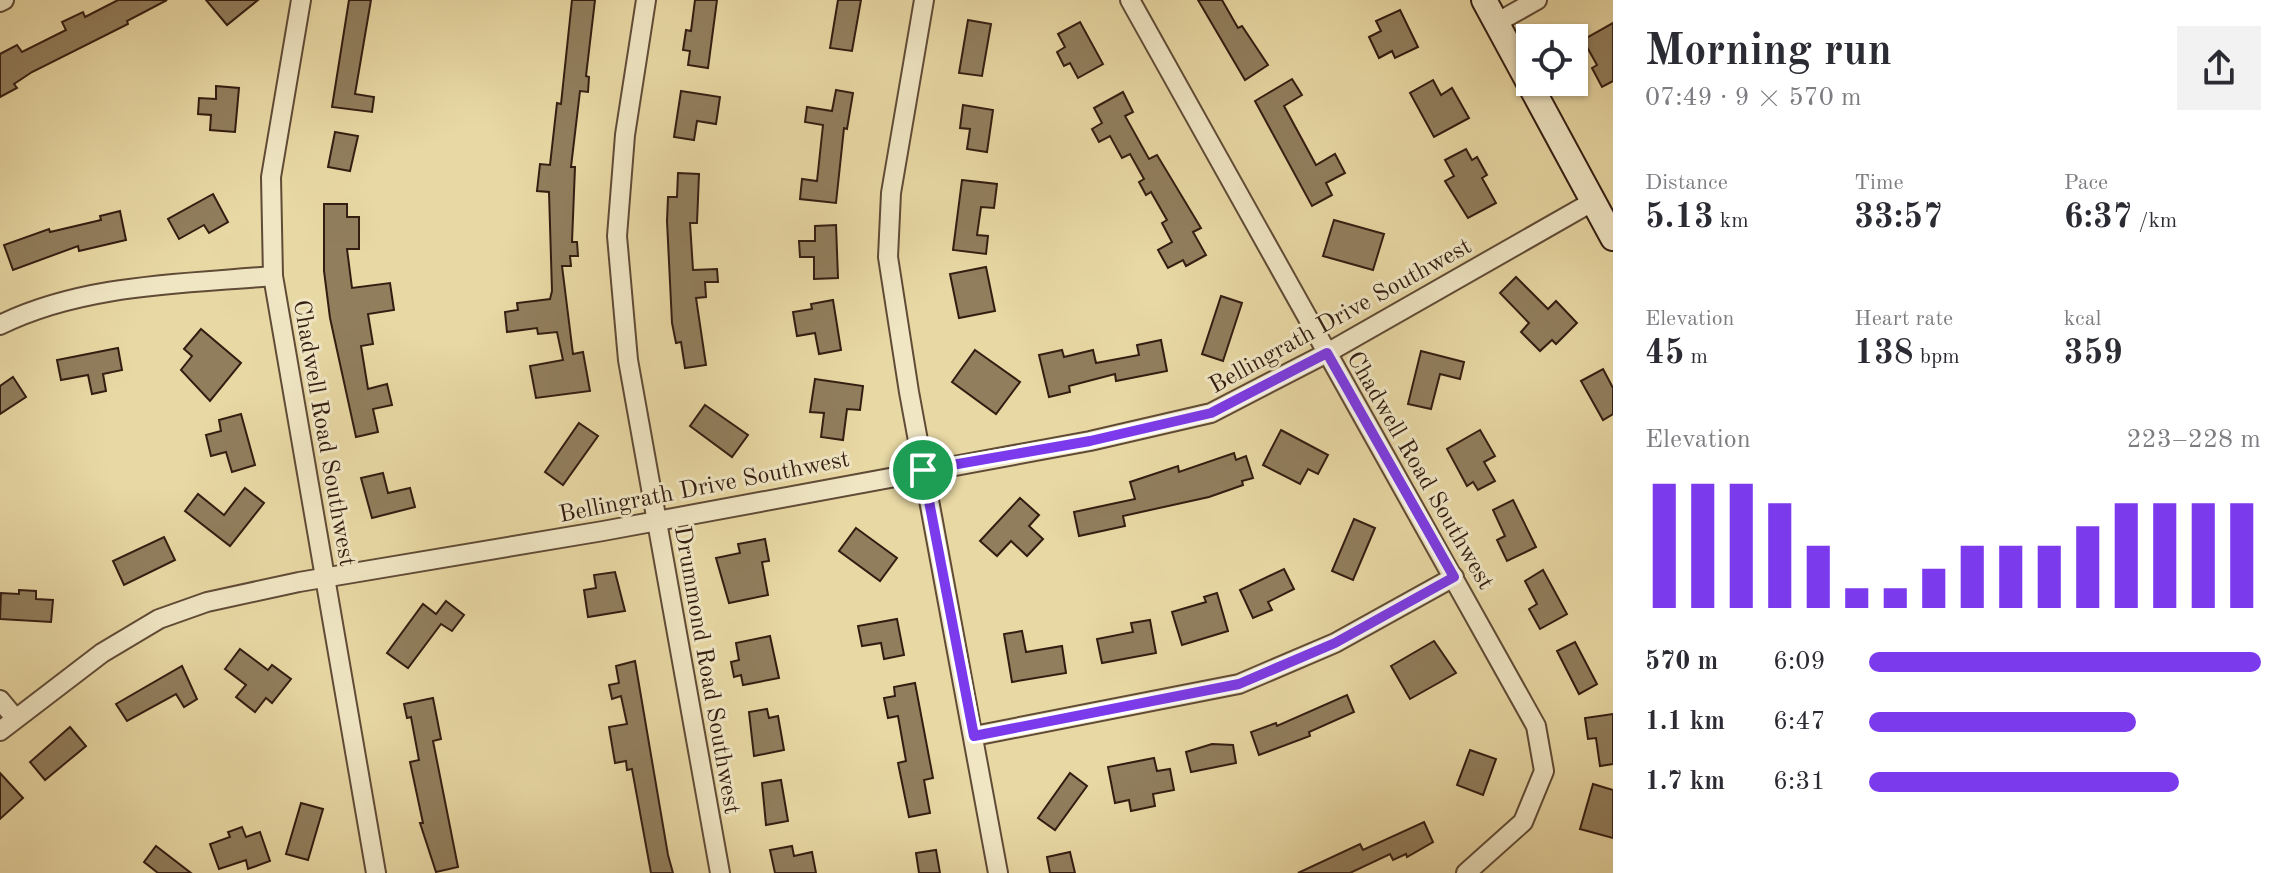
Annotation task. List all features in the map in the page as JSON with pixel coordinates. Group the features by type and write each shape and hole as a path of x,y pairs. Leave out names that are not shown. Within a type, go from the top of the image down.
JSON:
{"main road":[{"path":"1484,0 1613,238"}],"street":[{"name":"Chadwell Road Southwest","path":"301,0 271,177 273,276 376,873"},
{"name":"Drummond Road Southwest","path":"646,0 625,135 617,236 628,360 720,873"},
{"path":"924,0 891,193 888,257 923,470 998,873"},
{"name":"Chadwell Road Southwest","path":"1130,0 1536,726 1544,771 1523,822 1466,873"},
{"path":"1496,23 1537,0"},
{"name":"Bellingrath Drive Southwest","path":"0,731 102,653 159,619 207,602 1090,441 1211,413 1327,353 1592,202"},
{"path":"0,325 35,308 127,289 273,276"},
{"path":"974,736 1239,684 1335,643 1454,577"},
{"path":"0,700 15,718"}],"building":[{"path":"118,0 167,0 127,21 128,24 32,72 14,84 17,88 0,97 0,54 17,45 22,52 66,30 62,22 83,12 85,17"},
{"path":"206,0 258,0 227,25"},
{"path":"349,0 371,0 355,94 374,97 372,112 332,107"},
{"path":"572,0 595,0 586,76 589,77 588,92 580,91 571,167 575,167 572,242 577,242 578,256 570,256 571,266 562,266 573,354 583,352 590,391 536,398 530,366 563,360 557,332 538,334 537,328 507,332 505,312 518,310 517,303 550,299 552,291 549,192 537,191 540,164 550,165 557,103 561,104"},
{"path":"695,0 717,0 708,68 688,65 690,51 683,50 686,30 691,31"},
{"path":"838,0 861,0 852,51 830,48"},
{"path":"1198,0 1222,0 1238,28 1242,26 1268,65 1245,80"},
{"path":"1400,10 1418,47 1395,58 1392,51 1379,58 1369,37 1381,31 1376,21"},
{"path":"968,20 991,24 982,76 959,73"},
{"path":"1080,22 1103,64 1078,78 1070,63 1064,66 1057,52 1065,47 1058,34"},
{"path":"1613,23 1613,81 1602,87 1592,68 1597,65 1588,49 1588,37"},
{"path":"1292,79 1302,95 1284,106 1316,165 1335,154 1345,173 1326,183 1332,195 1312,206 1255,101"},
{"path":"1433,80 1441,95 1452,88 1469,118 1434,137 1410,93"},
{"path":"216,86 239,88 235,132 210,130 211,115 198,114 199,98 216,99"},
{"path":"836,90 853,93 847,129 844,128 836,203 800,199 802,179 817,181 823,125 805,122 807,107 832,111"},
{"path":"681,91 720,97 716,124 697,121 694,140 674,137"},
{"path":"1123,92 1133,112 1125,116 1149,159 1157,155 1201,228 1193,232 1206,255 1186,266 1183,260 1168,268 1158,250 1172,242 1162,223 1167,220 1151,192 1146,195 1139,182 1144,179 1130,154 1122,158 1110,136 1099,142 1092,129 1102,123 1094,108"},
{"path":"963,105 993,110 987,152 967,149 970,129 960,128"},
{"path":"335,132 358,136 350,171 328,167"},
{"path":"1466,149 1472,160 1477,157 1487,175 1482,178 1496,203 1468,218 1445,181 1454,176 1445,160"},
{"path":"678,173 699,174 697,223 690,223 693,270 717,269 718,282 705,282 706,297 696,298 706,365 685,368 681,342 676,343 672,323 667,221 668,197 677,197"},
{"path":"962,180 997,184 994,208 981,207 977,235 988,236 986,254 953,250"},
{"path":"213,194 228,222 209,233 204,225 179,239 168,219"},
{"path":"324,204 347,204 347,217 359,217 359,249 347,249 352,288 390,283 394,310 368,314 373,344 361,346 368,389 387,384 392,405 373,409 378,432 356,437 330,318 324,271"},
{"path":"120,211 126,240 79,251 78,246 13,270 4,245 49,229 50,232 101,220 100,216"},
{"path":"1334,220 1384,234 1373,270 1323,256"},
{"path":"836,225 838,278 814,279 814,257 800,257 799,241 815,241 815,226"},
{"path":"986,267 995,311 959,318 950,274"},
{"path":"1516,277 1548,309 1556,301 1577,323 1556,344 1552,340 1540,351 1521,332 1529,323 1500,293"},
{"path":"1221,296 1242,303 1223,361 1202,354"},
{"path":"833,300 841,350 819,354 815,333 797,336 793,312 812,309 811,304"},
{"path":"201,329 241,363 210,401 181,370 192,356 184,349"},
{"path":"1161,340 1167,371 1116,381 1115,374 1069,386 1070,392 1049,397 1039,355 1062,350 1064,357 1093,350 1096,363 1139,355 1137,345"},
{"path":"118,348 122,370 103,374 106,391 92,394 88,375 61,380 57,360"},
{"path":"975,350 1020,382 996,414 952,382"},
{"path":"1421,351 1464,362 1460,379 1440,374 1431,409 1408,404"},
{"path":"1603,369 1613,388 1613,414 1603,420 1581,381"},
{"path":"13,377 26,397 0,414 0,386"},
{"path":"815,379 863,386 860,410 847,409 843,440 821,437 824,413 810,412"},
{"path":"705,405 748,435 732,457 690,426"},
{"path":"241,414 255,465 232,472 226,452 211,456 206,435 221,431 219,420"},
{"path":"579,423 598,436 563,485 545,472"},
{"path":"1281,430 1328,455 1318,474 1308,469 1300,484 1263,465"},
{"path":"1480,430 1495,456 1484,462 1495,481 1478,490 1473,482 1467,486 1447,449"},
{"path":"1234,453 1236,460 1246,456 1253,478 1242,481 1243,485 1209,497 1123,516 1125,526 1079,536 1074,512 1135,499 1130,482 1178,466 1179,472"},
{"path":"383,473 388,493 410,488 415,507 372,518 361,478"},
{"path":"245,488 264,503 230,546 185,511 198,494 224,515"},
{"path":"1020,498 1039,515 1029,526 1043,539 1027,556 1011,541 997,556 980,541"},
{"path":"1513,500 1536,547 1507,561 1497,540 1505,536 1493,510"},
{"path":"1354,519 1375,528 1353,580 1332,571"},
{"path":"856,528 897,558 880,581 839,551"},
{"path":"164,537 175,560 124,585 113,561"},
{"path":"765,539 769,561 762,562 768,595 729,603 716,558 740,553 738,544"},
{"path":"1284,569 1294,589 1268,602 1272,610 1253,618 1240,590"},
{"path":"1543,570 1567,614 1540,629 1529,609 1537,604 1525,581"},
{"path":"615,572 625,611 588,617 584,590 596,588 594,575"},
{"path":"19,590 36,591 36,599 53,600 51,622 0,619 1,593 19,594"},
{"path":"1217,593 1228,631 1182,645 1172,612 1206,602 1204,597"},
{"path":"446,601 464,615 452,631 441,624 408,668 387,653 423,604 436,614"},
{"path":"897,619 904,655 884,659 881,643 862,646 858,626"},
{"path":"1150,620 1156,653 1102,663 1097,639 1133,632 1131,623"},
{"path":"1022,631 1026,652 1062,646 1066,673 1012,682 1004,634"},
{"path":"770,636 779,678 743,685 741,675 734,677 731,662 739,660 736,643"},
{"path":"1434,641 1456,673 1410,699 1391,666"},
{"path":"1575,642 1597,684 1579,694 1557,651"},
{"path":"240,649 268,670 272,665 291,679 272,703 266,698 255,712 236,697 246,685 225,669"},
{"path":"635,661 673,873 651,873 632,769 627,770 626,761 615,763 609,727 627,724 621,696 612,699 609,685 619,683 616,666"},
{"path":"182,666 197,699 184,707 176,694 127,721 116,704"},
{"path":"915,683 933,778 924,780 930,813 909,817 898,763 906,761 898,716 888,718 884,698 895,696 894,687"},
{"path":"1347,695 1354,712 1309,732 1310,736 1259,755 1251,732 1276,723 1277,726"},
{"path":"433,698 441,739 433,741 458,867 436,872 420,823 423,823 410,762 419,760 411,717 407,718 404,704"},
{"path":"767,709 769,718 778,716 784,750 754,756 749,712"},
{"path":"1613,714 1613,764 1600,766 1596,738 1588,739 1585,718"},
{"path":"70,727 86,746 45,780 30,762"},
{"path":"1212,744 1233,745 1236,763 1191,772 1186,752"},
{"path":"1470,750 1496,759 1483,795 1457,785"},
{"path":"1154,758 1157,771 1170,769 1174,790 1153,794 1155,806 1131,811 1129,800 1115,803 1108,767"},
{"path":"0,773 23,798 0,819"},
{"path":"1070,773 1087,786 1055,830 1038,818"},
{"path":"781,780 788,821 766,825 762,783"},
{"path":"1593,784 1613,790 1613,838 1580,829"},
{"path":"301,803 323,809 308,860 286,854"},
{"path":"1424,822 1433,842 1407,857 1406,854 1393,860 1390,854 1350,873 1298,873 1360,844 1363,850"},
{"path":"242,827 246,837 260,832 270,861 248,869 246,860 219,869 210,844 230,837 228,832"},
{"path":"156,846 191,873 158,873 144,862"},
{"path":"792,846 794,856 812,852 816,873 775,873 770,850"},
{"path":"936,850 940,873 919,873 916,853"},
{"path":"1070,852 1075,873 1050,873 1047,857"}],"route":[{"path":"1327,353 1454,577 1335,643 1239,684 1110,712 974,736 923,470 1090,441 1211,413 1327,353"}]}
